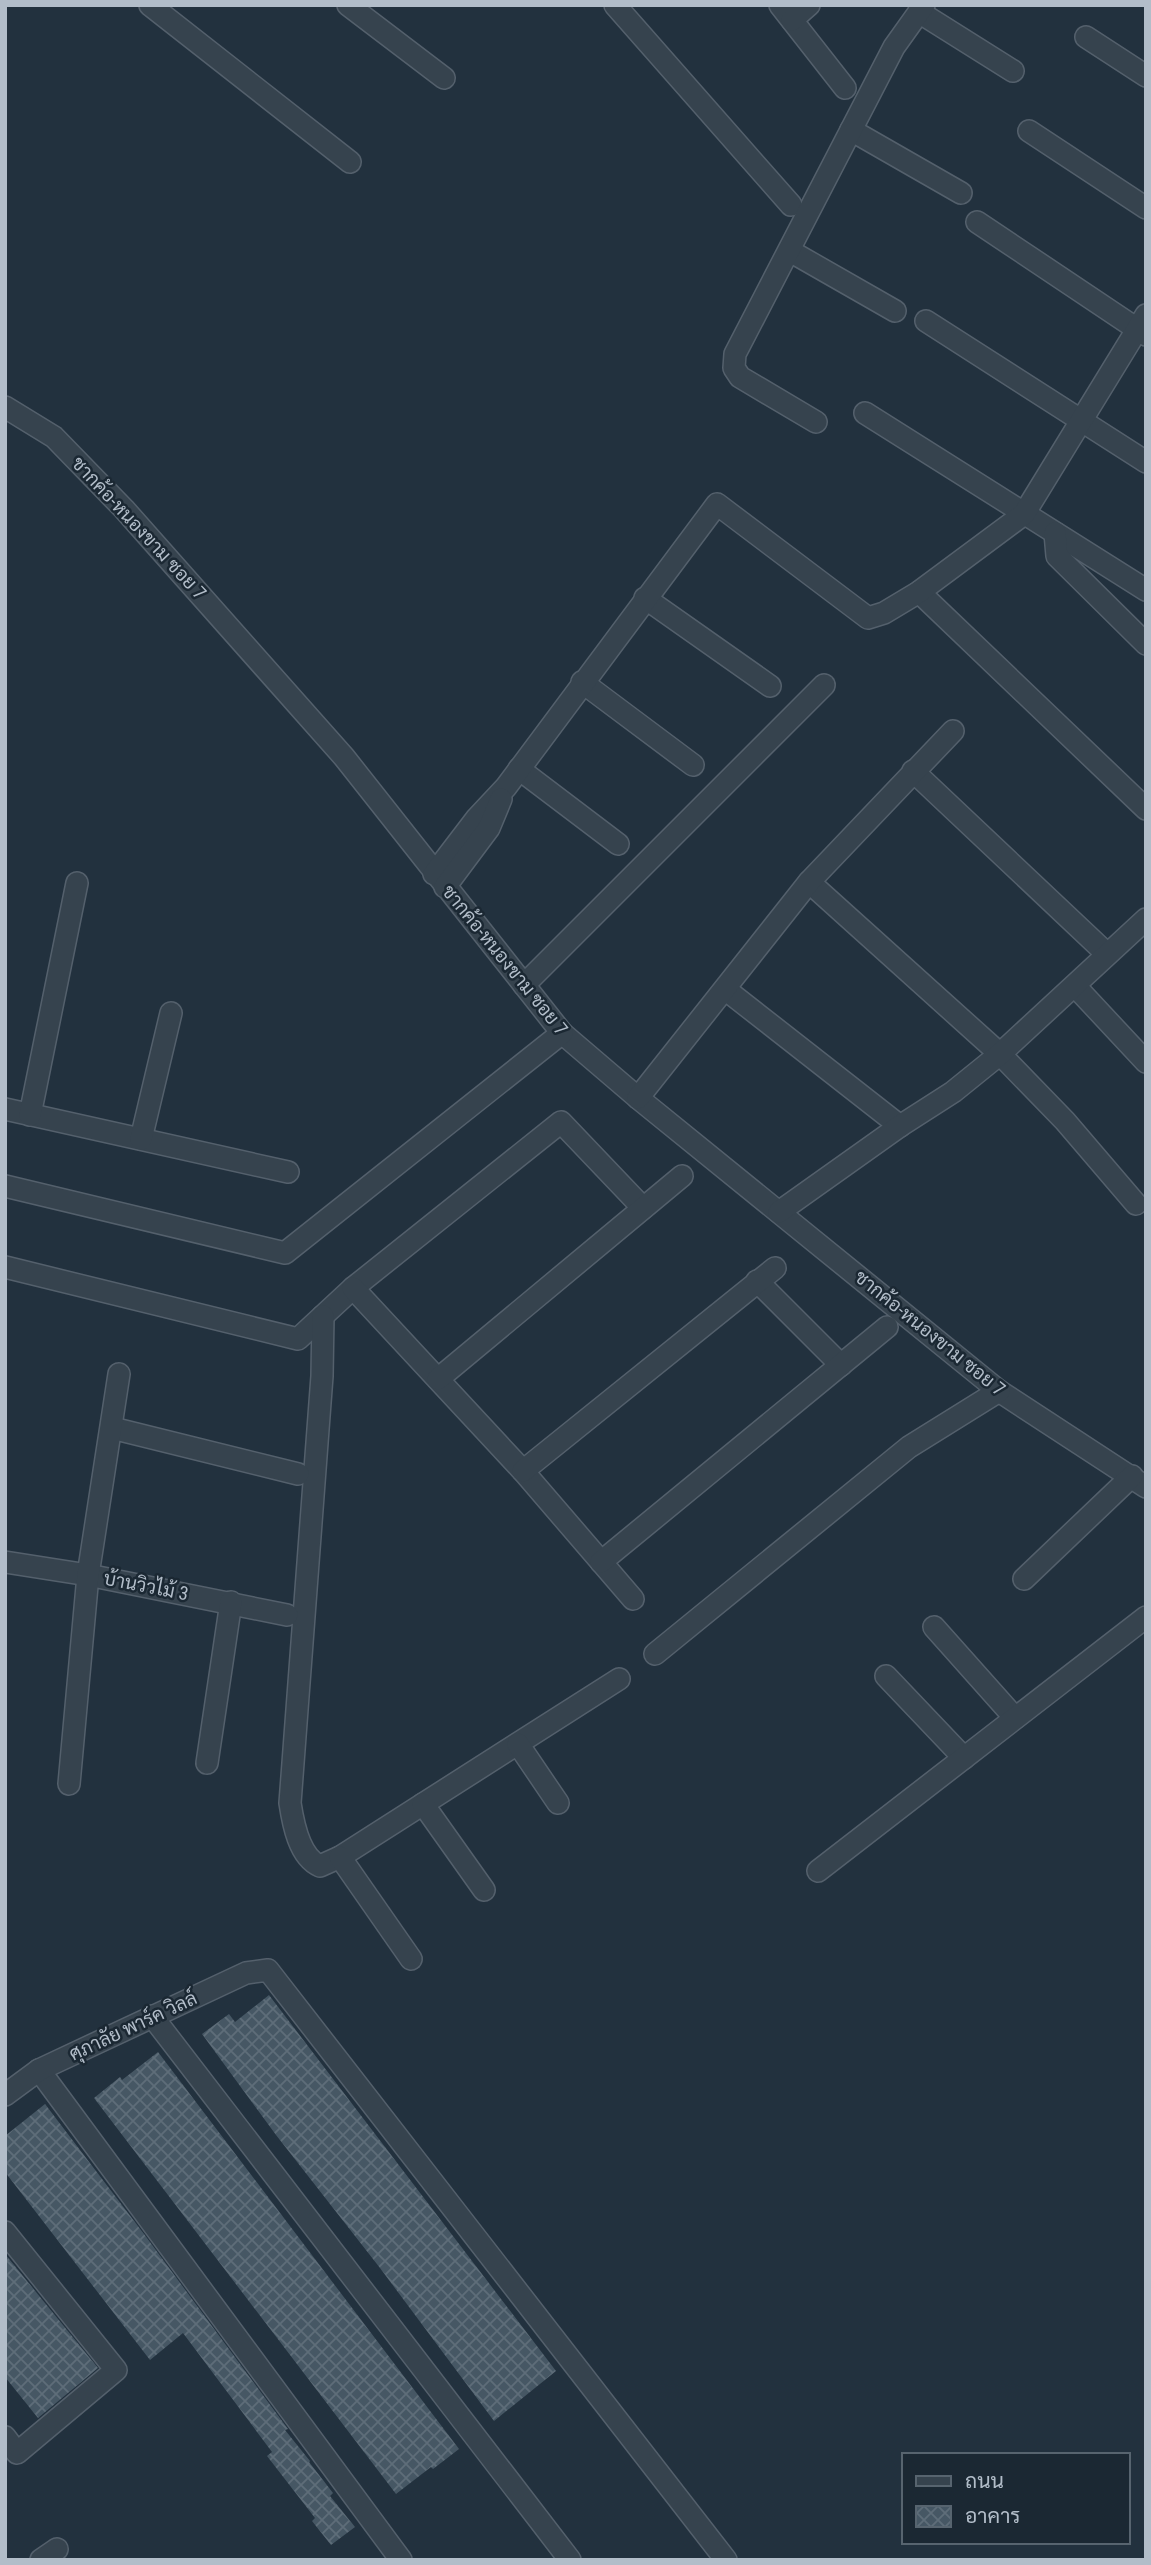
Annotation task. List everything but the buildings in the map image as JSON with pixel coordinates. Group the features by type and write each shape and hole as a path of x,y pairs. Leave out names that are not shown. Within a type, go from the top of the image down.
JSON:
{"street":[{"path":"150,5 351,162"},
{"path":"348,5 444,78"},
{"path":"615,5 791,205"},
{"path":"809,5 786,13 845,88"},
{"path":"816,422 740,377 734,368 735,354 894,47 922,9 1013,71"},
{"path":"1086,37 1146,76"},
{"path":"851,130 961,193"},
{"path":"1030,131 1146,208"},
{"path":"440,880 476,819 506,787 717,503 868,618 884,613 919,592 1024,514 1080,420 1143,326 977,222"},
{"path":"790,251 895,311"},
{"path":"926,321 1146,462"},
{"name":"ชากค้อ-หนองขาม ซอย 7","path":"5,407 54,437 124,509 344,757 562,1033 638,1098 999,1391 1139,1482"},
{"path":"865,413 1146,590"},
{"path":"1055,533 1057,556 1146,644"},
{"path":"919,592 1146,809"},
{"path":"645,598 770,686"},
{"path":"582,682 693,765"},
{"path":"524,985 824,685"},
{"path":"638,1098 809,882 953,732"},
{"path":"519,769 618,844"},
{"path":"914,771 1107,954"},
{"path":"809,882 1000,1054 1065,1121 1136,1204"},
{"path":"30,1115 77,883"},
{"path":"779,1212 900,1126 953,1092 1000,1054 1146,919"},
{"path":"1075,986 1146,1062"},
{"path":"725,989 900,1126"},
{"path":"141,1139 170,1013"},
{"path":"5,1186 285,1253 562,1033"},
{"path":"5,1109 288,1172"},
{"path":"5,1267 298,1339 353,1288 561,1122 643,1208"},
{"path":"438,1378 682,1175"},
{"path":"523,1471 775,1268"},
{"path":"757,1281 841,1365"},
{"path":"353,1288 523,1471 633,1599"},
{"path":"323,1316 322,1376 290,1803 298,1837 309,1858 320,1866 340,1857 619,1679"},
{"path":"601,1562 887,1327"},
{"path":"69,1784 88,1575 119,1374"},
{"path":"655,1654 909,1447 999,1391"},
{"path":"112,1428 298,1474"},
{"path":"1024,1578 1139,1482"},
{"name":"บ้านวิวไม้ 3","path":"5,1562 88,1575 287,1615"},
{"path":"208,1763 231,1602"},
{"path":"818,1871 1146,1617"},
{"path":"934,1627 1015,1718"},
{"path":"886,1676 964,1758"},
{"path":"518,1744 558,1803"},
{"path":"423,1804 484,1890"},
{"path":"340,1857 411,1959"},
{"name":"ศุภาลัย พาร์ค วิลล์","path":"5,2095 39,2070 152,2016 246,1973 268,1970 726,2560"},
{"path":"152,2016 570,2560"},
{"path":"39,2070 401,2560"},
{"path":"5,2232 116,2370 18,2453 5,2437"}]}
